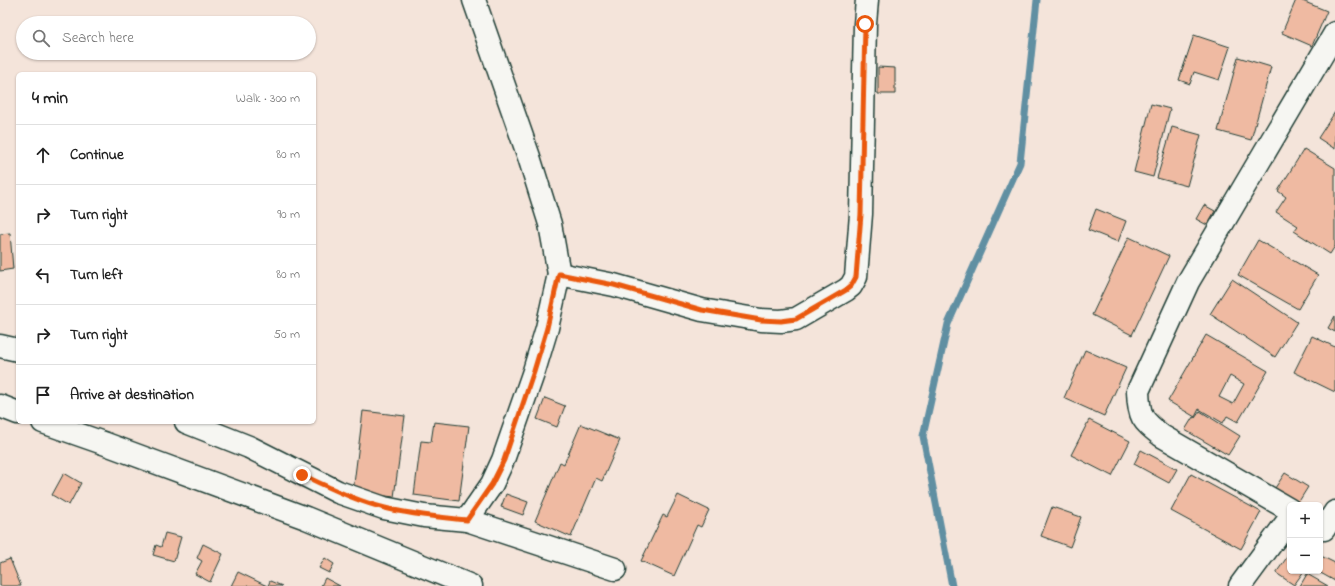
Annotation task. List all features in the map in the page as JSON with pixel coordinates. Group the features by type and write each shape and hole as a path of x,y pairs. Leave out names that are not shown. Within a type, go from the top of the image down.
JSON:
{"street":[{"path":"467,520 492,484 504,460 541,350 559,274 550,224 531,164 474,0"},
{"path":"559,274 614,285 702,310 761,320 781,321 796,319 851,286 856,277 861,214 865,24 867,0"},
{"path":"1287,508 1162,436 1145,422 1138,408 1138,391 1188,282 1335,34"},
{"path":"0,346 16,350"},
{"path":"0,406 16,412"},
{"path":"48,424 299,516 471,586"},
{"path":"191,424 249,447 338,492 384,508 424,516 467,520 615,569"},
{"path":"1240,586 1287,522"}],"building":[{"path":"1296,0 1300,0 1327,11 1312,46 1282,33"},
{"path":"1194,35 1230,47 1219,80 1194,72 1190,84 1179,80"},
{"path":"1238,57 1271,67 1251,140 1218,131"},
{"path":"878,67 895,68 895,94 878,94"},
{"path":"1151,104 1170,109 1153,177 1134,172"},
{"path":"1335,112 1335,149 1318,138"},
{"path":"1172,127 1201,135 1187,186 1157,178"},
{"path":"1304,149 1335,168 1335,246 1330,254 1294,231 1298,226 1276,212 1286,197 1278,191"},
{"path":"1204,205 1215,211 1207,225 1196,219"},
{"path":"1096,209 1126,221 1118,242 1088,230"},
{"path":"10,233 13,269 0,271 0,234"},
{"path":"1129,237 1169,256 1132,335 1092,315"},
{"path":"1258,240 1318,275 1298,309 1238,275"},
{"path":"1232,279 1297,322 1275,357 1210,314"},
{"path":"1335,316 1335,332 1328,328"},
{"path":"1206,335 1268,371 1238,422 1227,416 1223,423 1199,409 1195,417 1168,401","holes":["1230,376 1244,384 1233,404 1219,397"]},
{"path":"1312,336 1335,347 1335,392 1294,372"},
{"path":"1085,350 1126,368 1104,416 1064,398"},
{"path":"545,398 565,406 557,427 537,419"},
{"path":"363,411 405,416 394,497 353,492"},
{"path":"1200,411 1240,436 1228,455 1185,430 1193,417 1195,418"},
{"path":"1089,420 1130,441 1112,476 1071,455"},
{"path":"434,422 469,426 459,501 414,495 421,441 431,442"},
{"path":"581,424 620,440 602,481 596,478 571,537 535,521 560,462 564,464"},
{"path":"1141,450 1177,469 1169,483 1134,464"},
{"path":"64,473 81,483 69,505 52,495"},
{"path":"1285,473 1308,487 1299,502 1275,488"},
{"path":"1191,474 1261,512 1241,549 1171,511"},
{"path":"506,494 528,502 523,515 501,507"},
{"path":"678,495 709,510 701,527 697,525 674,576 641,561 663,515 667,517"},
{"path":"1052,507 1081,517 1070,547 1041,536"},
{"path":"165,533 181,537 174,561 153,555 156,545 161,547"},
{"path":"203,544 223,554 210,582 195,574 202,561 197,558"},
{"path":"1287,557 1287,574 1302,574 1294,585 1276,573"},
{"path":"1323,557 1335,563 1335,581 1322,574"},
{"path":"325,558 334,564 329,573 319,568"},
{"path":"10,559 21,586 0,586 0,563"},
{"path":"238,572 267,586 231,586"},
{"path":"1307,574 1328,586 1300,586"},
{"path":"325,578 340,586 321,586"},
{"path":"270,581 282,586 268,586"}],"waterway":[{"path":"952,586 923,436 948,324 1020,163 1037,0"}],"route":[{"path":"302,475 338,492 384,508 424,516 467,520 492,484 504,460 547,328 559,274 614,285 702,310 761,320 781,321 796,319 851,286 856,277 861,214 861,152 865,24"}]}
